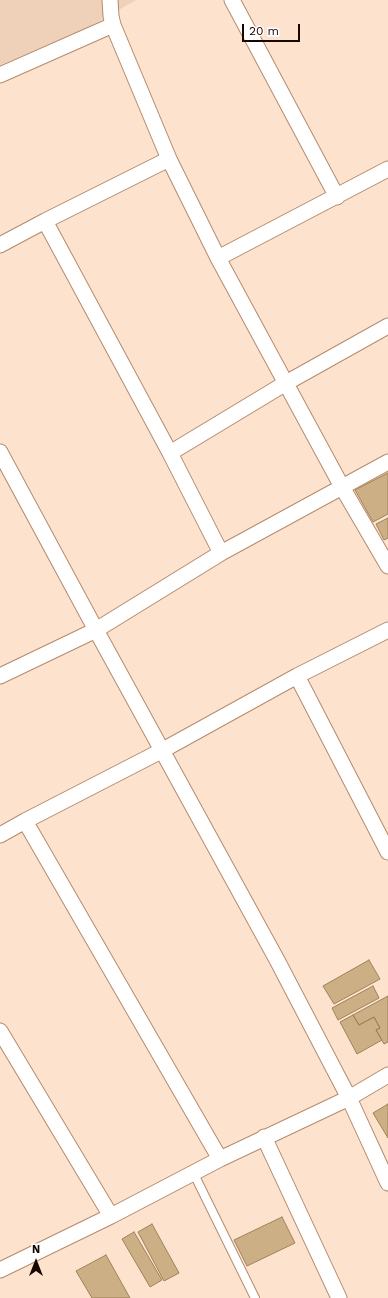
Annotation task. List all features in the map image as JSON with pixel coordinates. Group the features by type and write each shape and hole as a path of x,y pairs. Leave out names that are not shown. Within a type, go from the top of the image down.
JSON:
{"street":[{"path":"110,0 113,25 169,159 218,258 342,487 388,566"},
{"path":"232,0 337,197"},
{"path":"0,75 113,25"},
{"path":"0,245 169,159"},
{"path":"218,258 388,170"},
{"path":"45,221 170,453 221,553"},
{"path":"170,453 286,383 388,326"},
{"path":"0,452 277,960 349,1098 388,1183"},
{"path":"0,676 96,630 221,553 388,462"},
{"path":"0,835 163,750 297,676 388,630"},
{"path":"297,676 388,852"},
{"path":"25,821 220,1159"},
{"path":"0,1031 111,1216"},
{"path":"0,1270 111,1216 193,1172 264,1137 349,1098 388,1075"},
{"path":"264,1137 339,1298"}],"lane":[{"path":"193,1172 255,1298"}],"shaded area":[{"path":"0,0 136,0 0,78"}],"building":[{"path":"388,473 388,514 373,522 355,490"},
{"path":"388,518 388,538 384,540 376,524"},
{"path":"369,960 380,979 334,1004 323,986"},
{"path":"373,986 379,998 338,1020 332,1008"},
{"path":"388,996 388,1042 384,1044 376,1030 380,1028 374,1017 359,1025 353,1015"},
{"path":"353,1015 359,1025 374,1017 380,1028 376,1030 382,1040 357,1054 340,1022"},
{"path":"388,1104 388,1138 373,1113"},
{"path":"282,1217 295,1243 247,1266 234,1240"},
{"path":"152,1224 179,1273 164,1281 138,1232"},
{"path":"134,1232 162,1280 150,1287 122,1239"},
{"path":"106,1255 130,1298 92,1298 76,1271"}]}
